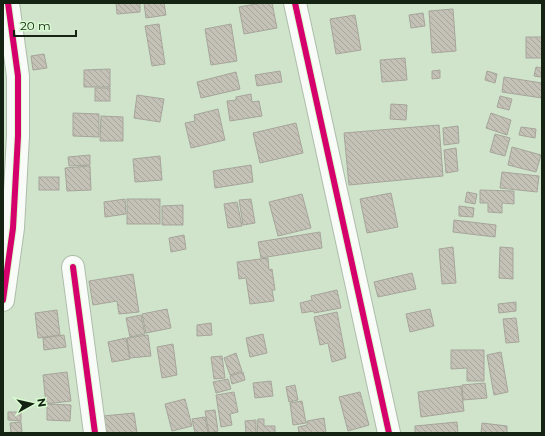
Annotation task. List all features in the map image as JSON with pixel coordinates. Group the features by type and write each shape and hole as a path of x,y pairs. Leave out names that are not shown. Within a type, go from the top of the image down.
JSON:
{"street":[{"path":"3,300 13,228 18,136 10,77 8,3"},
{"path":"295,3 389,433"},
{"path":"73,267 96,433"}],"building":[{"path":"116,3 140,3 140,12 117,14"},
{"path":"144,3 164,3 166,15 146,18"},
{"path":"261,3 272,3 277,28 244,34 239,7"},
{"path":"453,9 456,51 432,53 429,11"},
{"path":"423,13 425,26 411,28 409,15"},
{"path":"355,15 361,50 336,54 330,19"},
{"path":"159,24 165,64 152,66 145,26"},
{"path":"231,24 237,61 211,65 205,29"},
{"path":"526,37 542,37 542,58 526,58"},
{"path":"44,54 47,68 33,70 31,56"},
{"path":"405,58 407,80 382,82 380,60"},
{"path":"536,67 542,68 541,77 534,76"},
{"path":"110,69 110,87 84,87 84,70"},
{"path":"440,70 440,78 432,79 432,71"},
{"path":"280,71 282,82 257,86 255,75"},
{"path":"487,71 497,74 495,83 485,80"},
{"path":"236,72 240,89 201,98 197,82"},
{"path":"504,77 542,83 542,98 502,92"},
{"path":"95,88 110,88 110,101 95,101"},
{"path":"251,94 252,102 259,101 262,116 230,121 227,101 236,100 236,97"},
{"path":"137,95 164,99 160,122 134,118"},
{"path":"500,96 512,99 509,110 497,107"},
{"path":"391,104 407,105 406,120 390,119"},
{"path":"218,109 225,140 191,148 185,123 195,121 194,115"},
{"path":"73,113 99,114 99,137 73,136"},
{"path":"491,113 511,120 507,135 486,128"},
{"path":"101,116 123,117 123,141 100,141"},
{"path":"296,123 303,153 260,163 253,133"},
{"path":"439,125 443,176 349,185 344,133"},
{"path":"458,126 459,143 444,145 443,128"},
{"path":"521,127 536,129 535,138 519,135"},
{"path":"495,134 510,138 505,156 490,152"},
{"path":"512,147 541,155 536,172 508,165"},
{"path":"456,148 458,171 446,173 444,150"},
{"path":"90,155 90,165 69,166 68,157"},
{"path":"160,156 162,180 135,182 133,159"},
{"path":"251,165 253,182 215,188 213,171"},
{"path":"90,166 91,190 67,191 65,168"},
{"path":"502,172 539,176 537,192 500,188"},
{"path":"39,177 59,177 59,190 39,190"},
{"path":"480,190 514,191 514,204 502,203 502,213 488,212 488,203 480,203"},
{"path":"467,192 477,194 475,204 465,202"},
{"path":"391,193 398,227 367,233 360,199"},
{"path":"302,194 311,228 278,236 269,202"},
{"path":"125,199 126,214 105,217 104,202"},
{"path":"127,199 160,199 160,224 127,224"},
{"path":"251,199 255,223 243,225 239,200"},
{"path":"237,202 242,226 228,228 224,204"},
{"path":"183,205 183,225 162,225 162,206"},
{"path":"459,206 474,208 473,217 459,216"},
{"path":"454,220 496,225 495,237 453,232"},
{"path":"320,232 322,248 261,258 258,242"},
{"path":"184,235 186,249 171,252 169,238"},
{"path":"453,247 456,283 442,284 439,249"},
{"path":"500,247 513,248 513,279 499,278"},
{"path":"268,258 269,270 272,269 275,290 272,290 274,301 250,304 246,278 239,279 237,262"},
{"path":"412,273 416,289 378,297 374,282"},
{"path":"133,274 139,312 119,314 117,301 93,305 89,281"},
{"path":"337,290 341,308 314,313 314,311 302,313 300,303 312,300 311,296"},
{"path":"516,302 516,311 499,313 498,304"},
{"path":"167,309 171,328 146,333 142,314"},
{"path":"430,309 434,326 410,332 406,314"},
{"path":"57,310 60,335 38,338 35,313"},
{"path":"337,312 346,358 332,362 328,343 320,345 314,317"},
{"path":"141,315 145,334 130,337 126,318"},
{"path":"516,318 519,342 506,343 503,319"},
{"path":"211,323 212,335 197,336 197,325"},
{"path":"263,334 267,353 250,357 246,338"},
{"path":"64,335 66,347 44,350 43,338"},
{"path":"148,335 151,356 130,358 127,338"},
{"path":"126,338 130,359 112,362 108,342"},
{"path":"173,344 177,375 162,378 157,347"},
{"path":"451,350 484,350 484,381 467,381 467,368 451,369"},
{"path":"501,352 508,392 494,395 487,355"},
{"path":"236,353 242,371 230,375 224,358"},
{"path":"222,356 225,378 214,379 211,357"},
{"path":"67,372 71,401 46,404 43,375"},
{"path":"243,372 245,380 232,384 230,376"},
{"path":"228,379 231,389 216,393 213,382"},
{"path":"271,381 273,396 255,398 253,383"},
{"path":"485,383 487,398 463,400 462,385"},
{"path":"295,385 298,400 289,402 286,387"},
{"path":"461,386 464,411 421,417 418,392"},
{"path":"234,392 238,412 230,414 232,425 221,427 216,395"},
{"path":"360,392 369,425 348,431 339,397"},
{"path":"185,399 192,426 172,431 165,404"},
{"path":"302,401 306,423 293,425 290,403"},
{"path":"47,404 71,405 70,421 47,420"},
{"path":"215,410 218,431 209,433 205,411"},
{"path":"8,412 21,412 21,421 8,420"},
{"path":"134,413 137,433 105,433 103,416"},
{"path":"205,417 208,433 195,433 192,419"},
{"path":"324,418 326,433 299,433 298,427 307,425 307,421"},
{"path":"258,419 264,419 264,426 275,426 275,433 257,433"},
{"path":"256,420 256,433 246,433 245,421"},
{"path":"21,422 22,432 11,433 10,423"},
{"path":"457,422 458,433 415,433 415,426"},
{"path":"482,423 507,426 507,433 481,433"}],"cycle path":[{"path":"3,300 13,228 18,136 18,76 8,3"},
{"path":"295,3 389,433"},
{"path":"73,267 95,433"}]}
